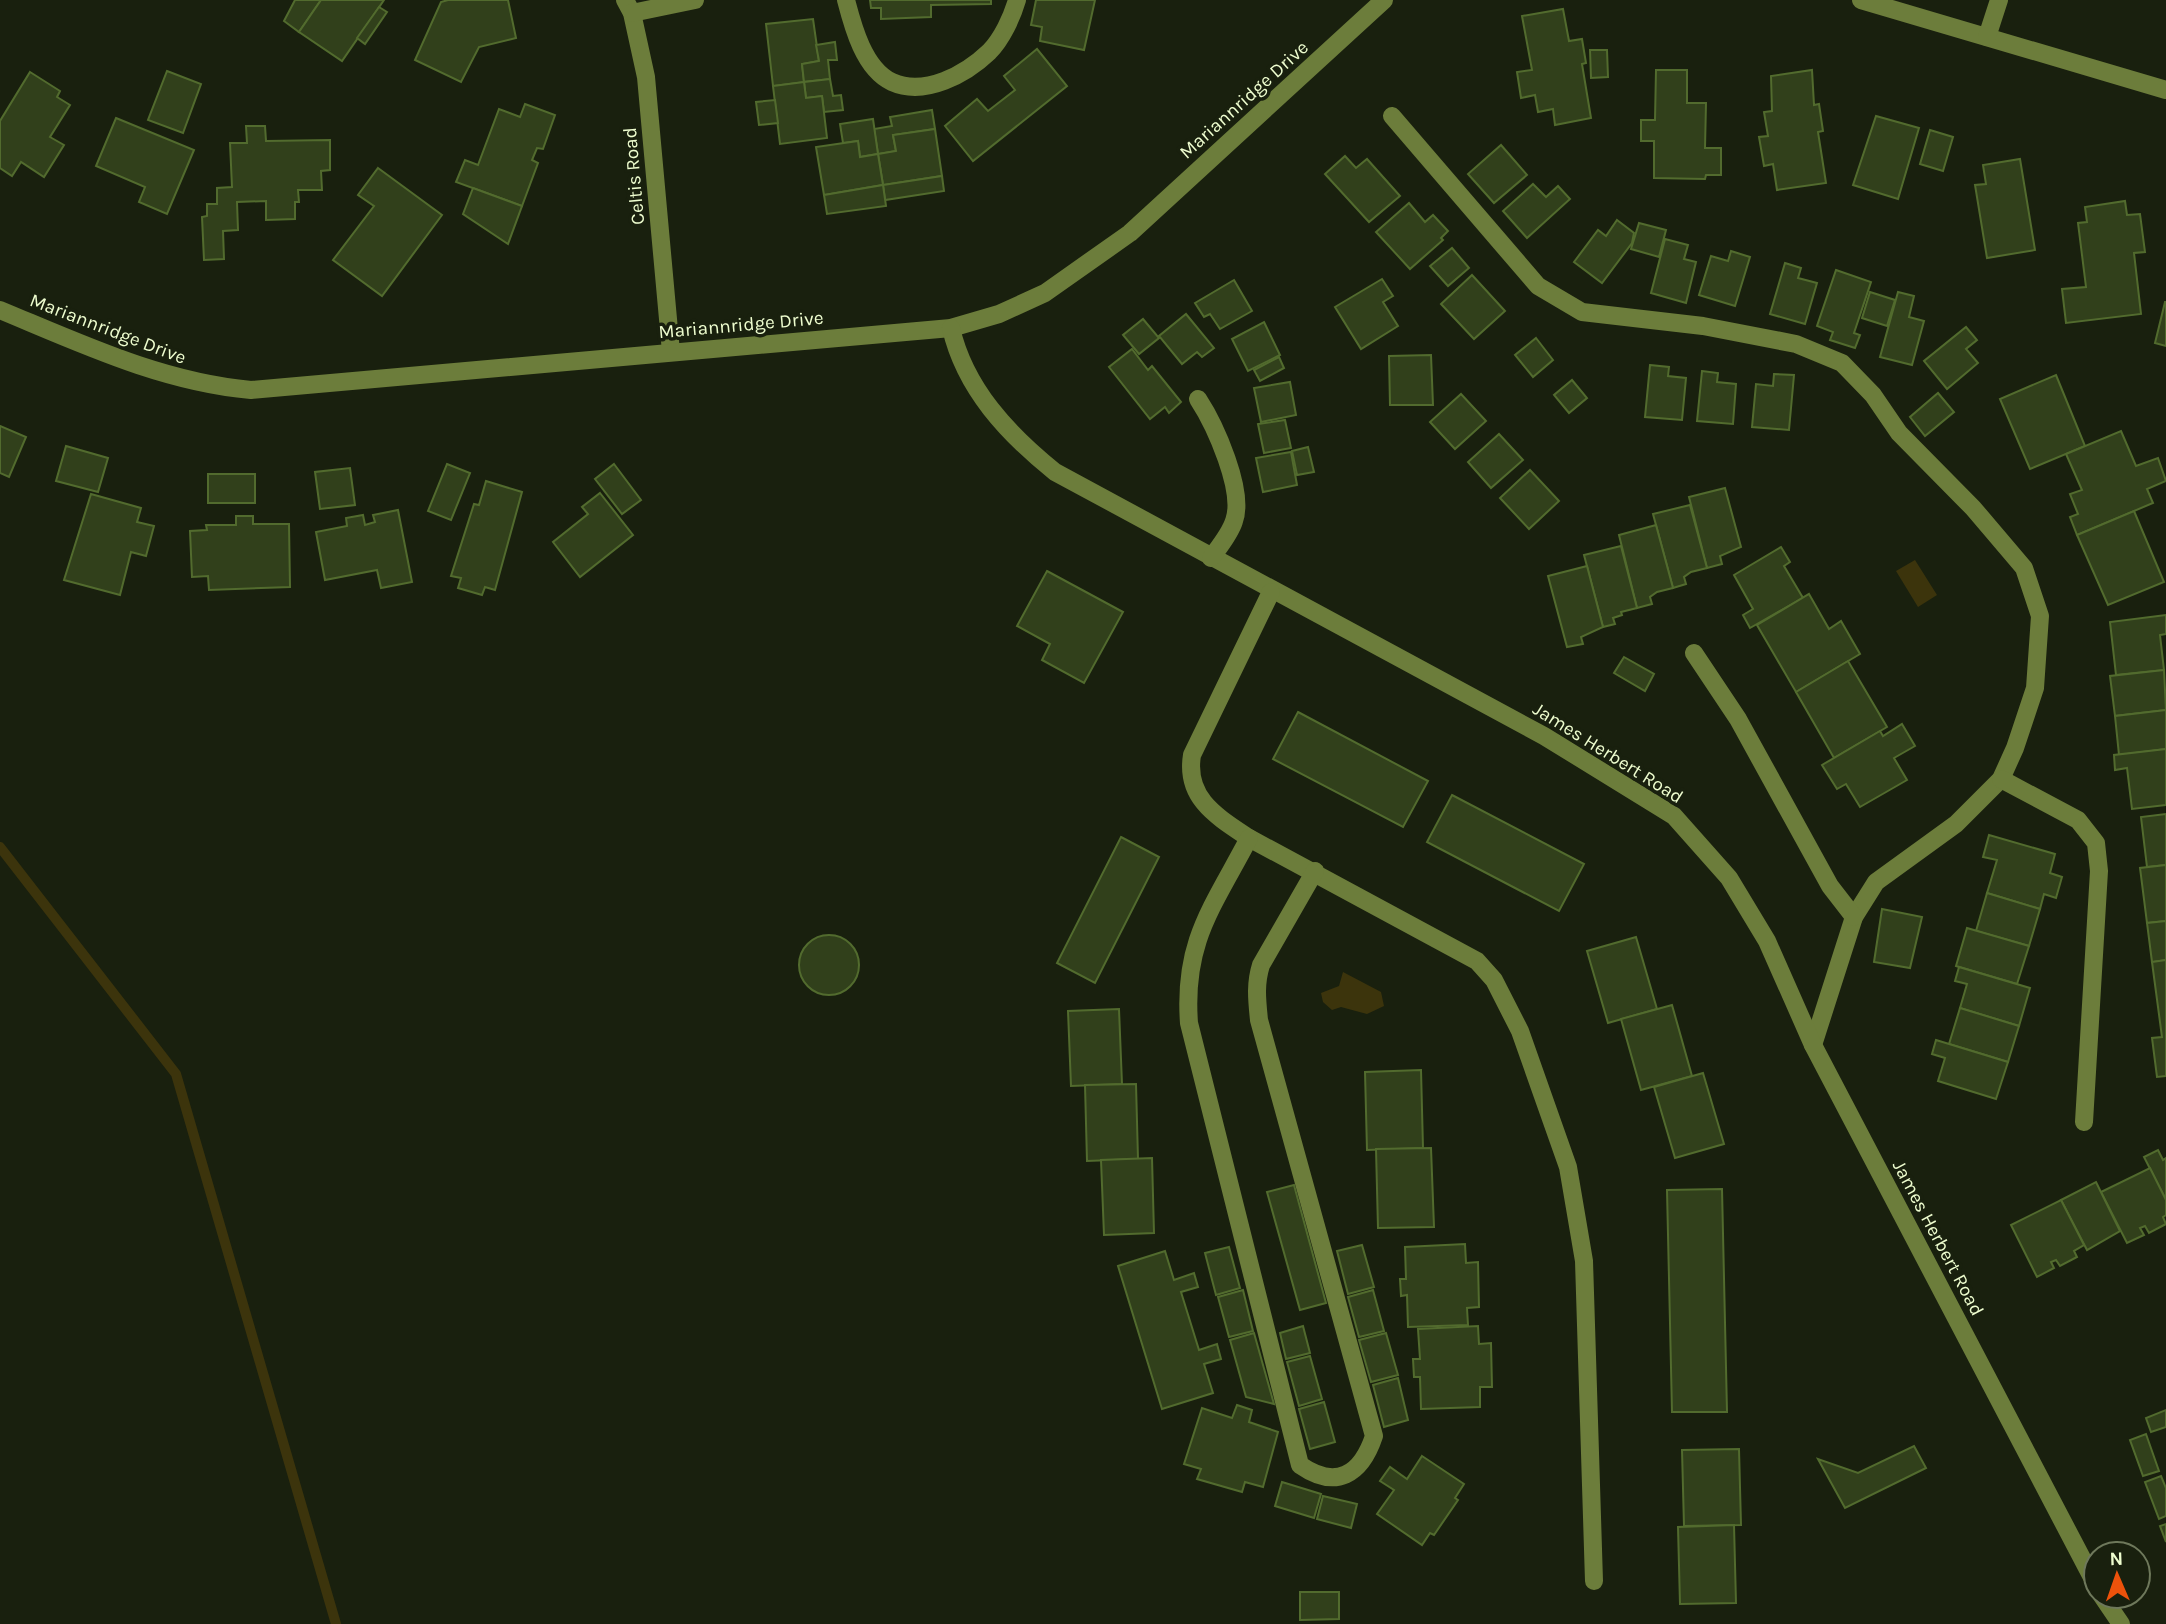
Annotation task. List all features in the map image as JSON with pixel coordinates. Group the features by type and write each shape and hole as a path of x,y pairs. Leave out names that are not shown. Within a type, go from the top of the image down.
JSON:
{"street":[{"path":"628,7 695,0"},
{"path":"846,0 855,36 873,64 891,82 918,88 945,81 990,51 1012,16 1017,0"},
{"name":"Mariannridge Drive","path":"0,310 167,376 207,386 251,390 951,328 999,314 1045,293 1130,233 1384,0"},
{"path":"1861,0 2166,90"},
{"path":"1987,37 1999,0"},
{"name":"Celtis Road","path":"628,7 646,77 671,352"},
{"path":"1392,116 1538,286 1582,312 1703,326 1796,344 1842,363 1873,395 1899,433 1973,508 2024,568 2040,616 2035,688 2001,779 1956,824 1876,882 1854,918 1813,1045"},
{"name":"James Herbert Road","path":"951,328 957,353 989,408 1021,445 1055,472 1271,592 1544,736 1674,816 1729,878 1767,941 1813,1045 2082,1558"},
{"path":"1198,399 1213,420 1226,454 1237,511 1234,524 1211,558"},
{"path":"1271,592 1192,755 1189,773 1195,792 1223,820 1249,838 1315,871 1477,961 1494,980 1520,1031 1568,1167 1584,1261 1594,1581"},
{"path":"1693,653 1738,719 1830,886 1854,918"},
{"path":"2001,779 2078,820 2095,844 2099,871 2084,1122"},
{"path":"1249,838 1195,939 1186,987 1189,1023 1300,1465 1318,1477 1345,1476 1358,1467 1367,1455 1374,1436 1259,1020 1256,997 1256,981 1261,965 1315,871"}],"shaded area":[{"path":"1915,560 1937,595 1918,607 1896,571"},
{"path":"1343,972 1381,992 1384,1006 1367,1014 1341,1007 1332,1010 1323,1002 1321,993 1339,986"}],"building":[{"path":"295,0 321,0 299,32 284,21"},
{"path":"321,0 384,0 342,61 299,32"},
{"path":"508,0 516,38 479,47 461,82 415,60 441,2"},
{"path":"870,0 991,0 991,4 931,5 931,17 881,19 881,8 871,8"},
{"path":"1036,0 1095,0 1084,50 1040,41 1042,27 1031,25"},
{"path":"379,7 387,12 365,44 357,38"},
{"path":"1563,9 1569,41 1582,39 1586,63 1582,64 1591,118 1555,125 1553,109 1538,112 1535,95 1521,98 1517,72 1532,70 1522,16"},
{"path":"813,19 819,61 802,64 804,82 773,86 766,24"},
{"path":"835,42 837,60 828,60 830,79 804,82 802,64 819,61 816,45"},
{"path":"1037,49 1067,86 973,161 945,126 977,99 988,111 1015,90 1004,76"},
{"path":"1590,50 1607,50 1608,77 1591,78"},
{"path":"1656,70 1687,70 1687,103 1706,103 1705,148 1721,148 1721,175 1706,175 1705,179 1654,178 1654,141 1641,141 1641,120 1655,120"},
{"path":"1812,70 1814,105 1819,104 1823,131 1818,132 1826,183 1777,190 1773,164 1764,166 1759,137 1768,136 1764,112 1772,111 1771,76"},
{"path":"167,71 201,84 183,133 148,120"},
{"path":"30,72 60,91 57,97 70,105 50,137 64,145 44,177 21,162 12,176 0,168 0,121"},
{"path":"830,79 833,96 841,95 843,110 824,112 822,96 806,98 804,82"},
{"path":"804,82 806,98 822,96 827,138 780,144 773,86"},
{"path":"775,100 778,123 759,125 756,102"},
{"path":"525,104 555,115 543,149 537,148 532,160 538,163 522,206 456,182 465,160 478,165 499,109 520,117"},
{"path":"932,110 935,129 893,135 896,151 878,154 874,129 892,126 890,117"},
{"path":"1876,116 1919,128 1898,199 1853,185"},
{"path":"116,118 194,150 167,214 139,202 145,187 96,166"},
{"path":"873,119 878,154 860,157 858,141 843,143 840,124"},
{"path":"246,126 265,126 266,141 330,140 330,170 321,171 322,190 298,190 299,202 295,202 295,219 266,220 266,201 237,202 238,230 223,231 224,259 204,260 202,217 207,216 207,204 217,204 217,188 232,187 230,143 247,143"},
{"path":"935,129 942,176 883,185 878,154 896,151 893,135"},
{"path":"1930,130 1953,137 1943,171 1920,164"},
{"path":"858,141 860,157 878,154 883,185 824,195 816,147"},
{"path":"1501,145 1527,175 1494,203 1468,174"},
{"path":"1345,156 1356,168 1367,159 1400,196 1369,222 1325,174"},
{"path":"2020,159 2035,250 1987,258 1975,185 1986,184 1983,165"},
{"path":"378,168 442,215 382,296 333,260 374,206 358,195"},
{"path":"942,176 944,191 885,200 883,185"},
{"path":"1533,184 1546,197 1558,186 1570,199 1527,238 1503,211"},
{"path":"883,185 886,206 827,214 824,195"},
{"path":"473,188 522,206 508,244 463,214"},
{"path":"2125,201 2127,215 2140,214 2145,252 2134,253 2141,314 2066,323 2062,289 2086,287 2078,223 2087,222 2085,207"},
{"path":"1409,203 1425,222 1433,215 1448,231 1441,238 1443,240 1410,269 1376,232"},
{"path":"1617,220 1634,233 1632,243 1602,283 1574,262 1598,230 1606,236"},
{"path":"1639,223 1666,230 1659,257 1631,249"},
{"path":"1665,239 1688,245 1684,259 1696,262 1686,303 1651,293"},
{"path":"1452,248 1469,268 1448,286 1430,266"},
{"path":"1731,251 1750,257 1735,306 1699,295 1711,256 1728,261"},
{"path":"1785,263 1801,268 1798,278 1817,283 1805,324 1770,314"},
{"path":"1836,270 1871,282 1854,333 1860,335 1855,348 1830,340 1833,332 1817,326"},
{"path":"1472,275 1505,311 1474,339 1441,304"},
{"path":"1382,279 1393,296 1383,302 1398,326 1361,349 1335,307"},
{"path":"1234,280 1252,311 1220,329 1210,314 1204,317 1195,303"},
{"path":"1870,292 1895,300 1887,326 1862,318"},
{"path":"1898,292 1914,296 1909,317 1924,321 1912,365 1880,357"},
{"path":"2166,302 2166,346 2155,343"},
{"path":"1186,314 1214,348 1202,357 1197,352 1182,364 1159,336"},
{"path":"1143,319 1159,338 1139,354 1123,335"},
{"path":"1264,322 1280,355 1248,371 1232,339"},
{"path":"1966,327 1977,340 1966,349 1978,363 1947,389 1924,361"},
{"path":"1536,338 1553,360 1533,377 1515,355"},
{"path":"1132,349 1148,370 1152,366 1181,402 1169,413 1165,407 1150,419 1109,367"},
{"path":"1431,355 1433,405 1390,405 1389,356"},
{"path":"1279,357 1284,368 1260,381 1254,370"},
{"path":"1650,365 1669,367 1668,376 1686,378 1682,420 1645,417"},
{"path":"1702,371 1718,373 1717,382 1736,384 1733,424 1697,421"},
{"path":"1774,374 1794,375 1789,430 1752,427 1756,384 1773,386"},
{"path":"2056,375 2085,446 2030,469 2000,399"},
{"path":"1572,380 1587,398 1569,413 1554,395"},
{"path":"1290,382 1296,415 1261,422 1254,388"},
{"path":"1938,393 1954,412 1925,436 1910,417"},
{"path":"1461,394 1486,421 1455,449 1430,422"},
{"path":"1285,420 1291,448 1264,453 1258,424"},
{"path":"0,426 26,437 9,477 0,473"},
{"path":"2121,431 2136,466 2158,458 2166,481 2147,489 2153,503 2077,535 2070,517 2078,514 2070,494 2082,490 2066,454"},
{"path":"1499,434 1523,460 1491,488 1468,462"},
{"path":"66,446 108,458 98,492 56,481"},
{"path":"1308,447 1314,472 1297,475 1292,451"},
{"path":"1291,452 1297,485 1263,492 1256,458"},
{"path":"447,464 470,473 451,520 428,511"},
{"path":"614,464 641,500 622,514 595,479"},
{"path":"350,468 355,505 320,509 315,472"},
{"path":"1530,470 1559,501 1529,529 1500,498"},
{"path":"208,474 255,474 255,503 208,503"},
{"path":"486,481 522,492 495,590 485,587 482,595 458,588 461,578 451,576 474,504 479,505"},
{"path":"1725,488 1741,547 1720,556 1722,564 1707,568 1689,497"},
{"path":"600,493 633,535 580,577 553,542 588,514 582,507"},
{"path":"91,494 141,508 137,522 154,526 146,556 131,552 120,595 64,580"},
{"path":"1690,505 1707,568 1691,572 1684,577 1686,584 1673,588 1653,514"},
{"path":"398,510 412,582 381,588 377,570 325,580 316,532 347,526 346,518 363,515 365,525 375,522 373,515"},
{"path":"2134,511 2164,582 2108,605 2077,535"},
{"path":"236,516 253,516 253,524 289,524 290,587 209,590 208,576 192,577 190,531 207,530 206,525 236,525"},
{"path":"1656,525 1673,588 1657,592 1650,597 1652,604 1637,608 1619,535"},
{"path":"1621,546 1637,608 1621,612 1622,615 1613,618 1615,624 1603,627 1584,555"},
{"path":"1781,547 1790,562 1784,566 1803,598 1750,628 1743,615 1753,609 1734,575"},
{"path":"1587,566 1603,627 1581,637 1583,644 1567,647 1548,576"},
{"path":"1047,571 1123,612 1084,683 1042,660 1050,644 1017,626"},
{"path":"1809,594 1829,629 1841,621 1860,654 1796,692 1757,625"},
{"path":"2166,615 2166,634 2160,635 2164,670 2116,675 2110,622"},
{"path":"1624,657 1654,674 1645,691 1614,673"},
{"path":"1848,661 1887,727 1834,758 1796,692"},
{"path":"2164,670 2166,710 2115,716 2110,676"},
{"path":"2166,710 2166,749 2119,755 2115,716"},
{"path":"1298,712 1428,781 1403,827 1273,759"},
{"path":"1902,724 1915,746 1894,758 1907,780 1860,807 1846,784 1837,789 1822,765 1880,731 1883,736"},
{"path":"2166,749 2166,805 2132,809 2127,768 2115,770 2114,755"},
{"path":"1452,795 1584,864 1559,911 1427,842"},
{"path":"2166,814 2166,865 2147,867 2141,817"},
{"path":"1989,835 2055,854 2050,873 2062,877 2056,898 2044,894 2040,909 1987,893 1997,860 1983,857"},
{"path":"1121,837 1159,857 1095,983 1057,963"},
{"path":"2166,865 2166,921 2147,923 2140,868"},
{"path":"1987,893 2040,909 2029,946 1976,931"},
{"path":"1882,909 1922,917 1910,968 1874,962"},
{"path":"2166,921 2166,960 2152,962 2147,923"},
{"path":"1967,928 2029,946 2017,984 1956,966"},
{"path":"823,935 835,935 854,948 859,965 857,977 846,990 835,995 823,995 804,982 799,971 799,959 812,940"},
{"path":"1636,937 1657,1009 1608,1023 1587,951"},
{"path":"2166,960 2166,1076 2157,1077 2152,1038 2162,1037 2152,962"},
{"path":"1959,967 2030,988 2019,1026 1960,1008 1967,984 1955,981"},
{"path":"1672,1005 1692,1076 1641,1090 1621,1019"},
{"path":"1960,1008 2019,1026 2008,1062 1949,1044"},
{"path":"1119,1009 1122,1084 1071,1086 1068,1011"},
{"path":"1936,1040 2008,1062 1996,1099 1938,1081 1945,1058 1932,1054"},
{"path":"1421,1070 1423,1148 1367,1150 1365,1072"},
{"path":"1703,1073 1724,1144 1675,1158 1654,1087"},
{"path":"1136,1084 1138,1159 1087,1161 1085,1085"},
{"path":"1431,1148 1434,1227 1378,1228 1376,1149"},
{"path":"2158,1150 2163,1160 2166,1158 2166,1200 2144,1157"},
{"path":"1152,1158 1154,1233 1104,1235 1101,1160"},
{"path":"2150,1168 2166,1200 2166,1215 2163,1217 2166,1224 2149,1233 2145,1226 2140,1228 2144,1235 2127,1243 2101,1192"},
{"path":"2096,1182 2120,1231 2087,1250 2061,1200"},
{"path":"1294,1185 1326,1303 1300,1310 1267,1192"},
{"path":"1722,1189 1727,1412 1672,1412 1667,1190"},
{"path":"2061,1200 2084,1245 2074,1251 2077,1257 2060,1266 2056,1260 2051,1262 2054,1268 2037,1277 2011,1225"},
{"path":"1465,1244 1466,1263 1478,1262 1479,1307 1467,1308 1468,1325 1408,1327 1407,1295 1401,1296 1400,1279 1406,1279 1405,1247"},
{"path":"1362,1245 1374,1287 1348,1294 1337,1251"},
{"path":"1229,1247 1240,1288 1216,1295 1205,1253"},
{"path":"1165,1251 1174,1280 1194,1273 1198,1287 1181,1292 1199,1350 1217,1344 1221,1359 1204,1364 1213,1393 1162,1409 1118,1266"},
{"path":"1243,1290 1253,1331 1229,1337 1218,1297"},
{"path":"1373,1290 1384,1331 1359,1337 1348,1297"},
{"path":"1303,1326 1310,1353 1286,1359 1280,1333"},
{"path":"1478,1326 1479,1344 1491,1343 1492,1387 1480,1387 1480,1407 1421,1409 1420,1377 1414,1377 1413,1359 1420,1359 1418,1329"},
{"path":"1254,1333 1274,1404 1246,1397 1230,1340"},
{"path":"1386,1333 1398,1375 1371,1382 1359,1340"},
{"path":"1310,1356 1322,1399 1299,1406 1287,1362"},
{"path":"1398,1378 1408,1420 1384,1427 1373,1385"},
{"path":"1324,1402 1335,1442 1310,1449 1299,1409"},
{"path":"1237,1405 1252,1410 1249,1422 1278,1432 1263,1487 1245,1482 1242,1492 1197,1479 1201,1469 1184,1464 1202,1408 1232,1418"},
{"path":"2166,1410 2166,1427 2151,1432 2146,1418"},
{"path":"2146,1434 2159,1471 2143,1476 2130,1440"},
{"path":"1914,1446 1926,1468 1845,1508 1818,1459 1858,1473"},
{"path":"1739,1449 1741,1525 1684,1526 1682,1450"},
{"path":"1422,1456 1464,1484 1455,1498 1458,1500 1434,1535 1430,1533 1422,1545 1377,1514 1394,1490 1380,1481 1390,1467 1407,1479"},
{"path":"2161,1476 2166,1488 2166,1516 2159,1519 2145,1482"},
{"path":"1282,1482 1321,1494 1314,1518 1275,1506"},
{"path":"1323,1496 1357,1504 1351,1528 1317,1519"},
{"path":"2166,1524 2166,1542 2160,1526"},
{"path":"1734,1525 1736,1603 1680,1604 1678,1527"},
{"path":"1300,1592 1339,1592 1339,1619 1300,1620"}],"waterway":[{"path":"0,847 176,1074 336,1624"}]}
